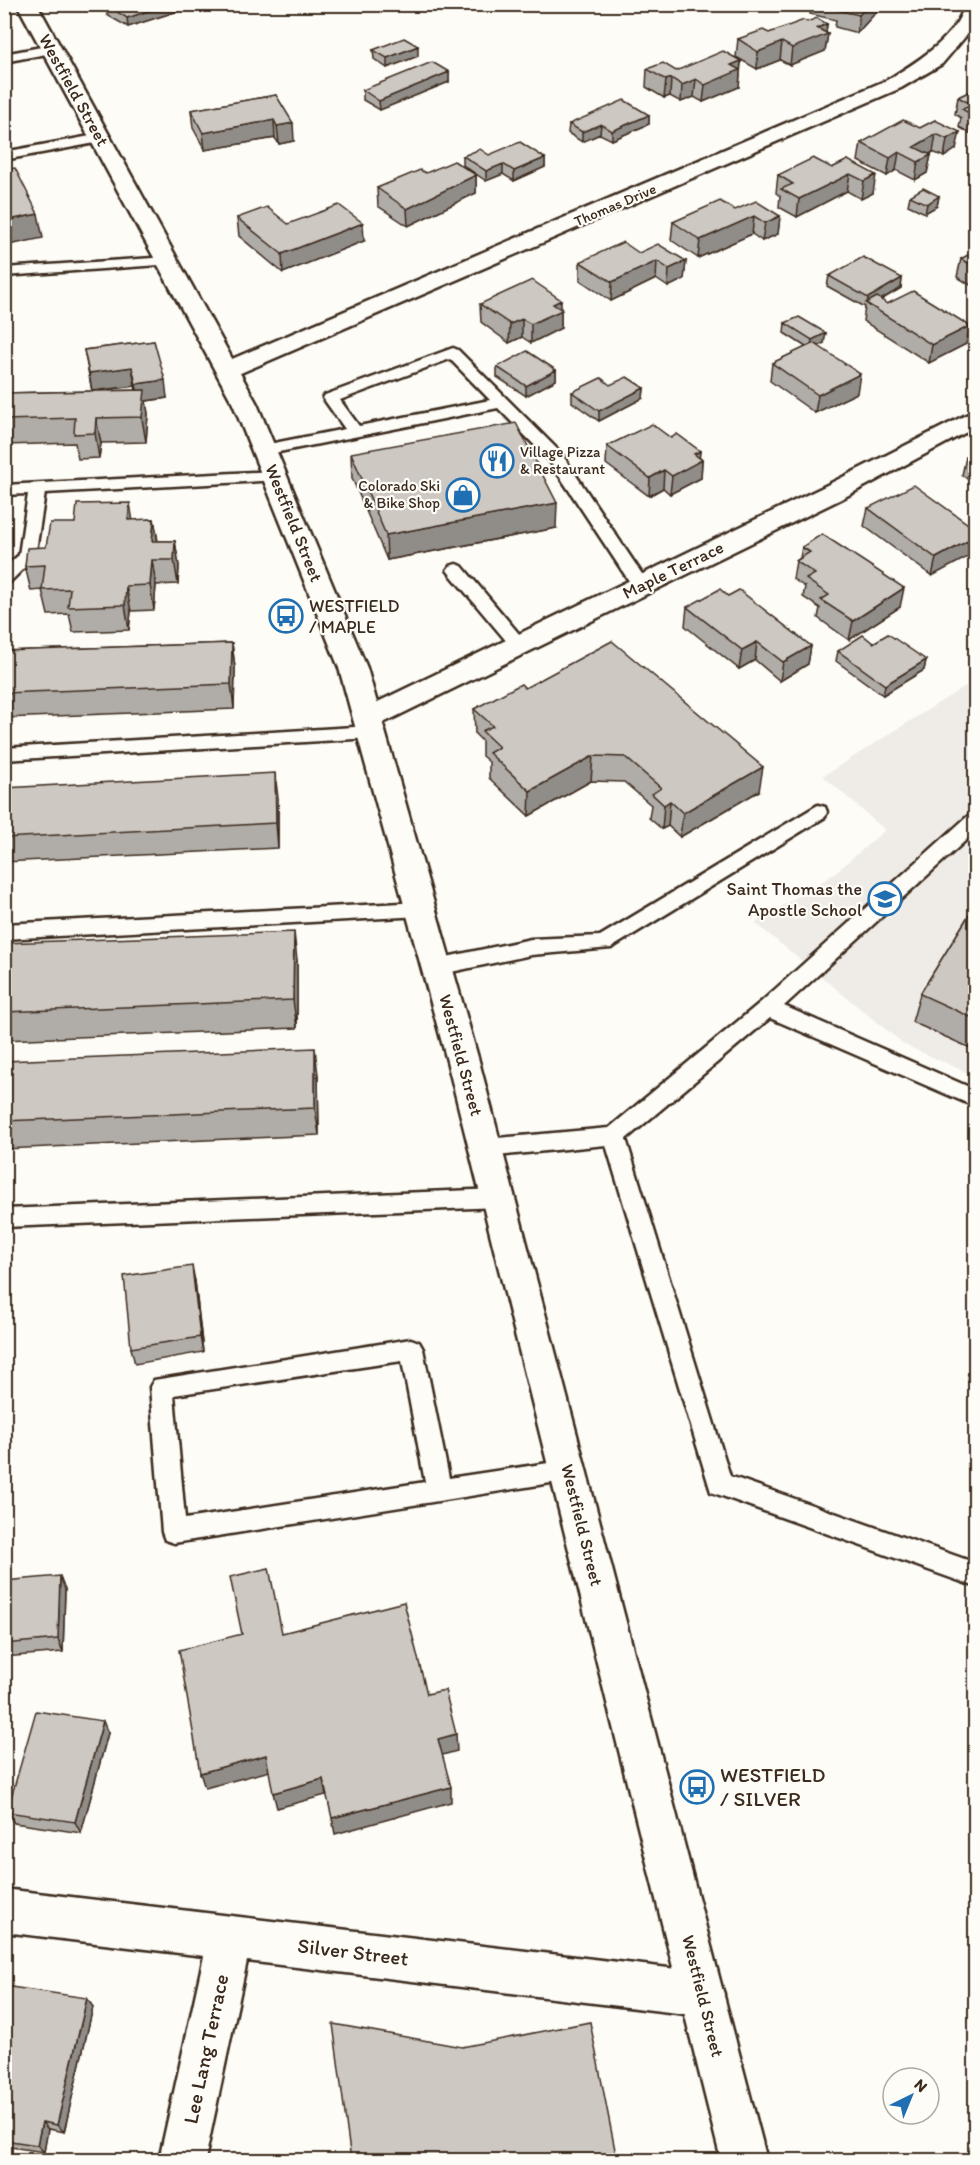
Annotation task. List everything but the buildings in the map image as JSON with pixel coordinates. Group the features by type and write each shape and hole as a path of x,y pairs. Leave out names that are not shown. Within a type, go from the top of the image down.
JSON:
{"main road":[{"name":"Westfield Street","path":"27,4 246,404 353,668 486,1148 744,2160"},
{"name":"Thomas Drive","path":"227,370 894,84 935,60 972,16 975,4"},
{"name":"Maple Terrace","path":"369,725 519,645 832,493 975,417"},
{"name":"Silver Street","path":"4,1910 702,1994"},
{"name":"Lee Lang Terrace","path":"182,2160 230,1937"}],"lane":[{"path":"4,58 52,49"},
{"path":"4,156 101,138"},
{"path":"4,272 168,261"},
{"path":"355,432 331,398 453,352 555,457 641,586"},
{"path":"4,490 37,489 269,463 355,432 501,403"},
{"path":"4,578 27,557 37,489"},
{"path":"456,570 519,645"},
{"path":"4,754 369,725"},
{"path":"437,967 531,947 604,943 818,812"},
{"path":"486,1148 614,1136 768,1008 975,820"},
{"path":"4,932 421,909"},
{"path":"768,1008 975,1099"},
{"path":"614,1136 720,1484 975,1575"},
{"path":"4,1218 498,1197"},
{"path":"439,1491 411,1349 162,1387 174,1532 439,1491 568,1471"}],"shaded area":[{"name":"Saint Thomas the Apostle School","path":"975,680 975,1076 905,1045 755,923 834,874 885,830 823,776"}],"place":[{"name":"Village Pizza & Restaurant","path":"497,461"},
{"name":"Colorado Ski & Bike Shop","path":"463,495"},
{"name":"WESTFIELD / MAPLE","path":"286,616"},
{"name":"Saint Thomas the Apostle School","path":"885,899"},
{"name":"WESTFIELD / SILVER","path":"697,1787"}]}
